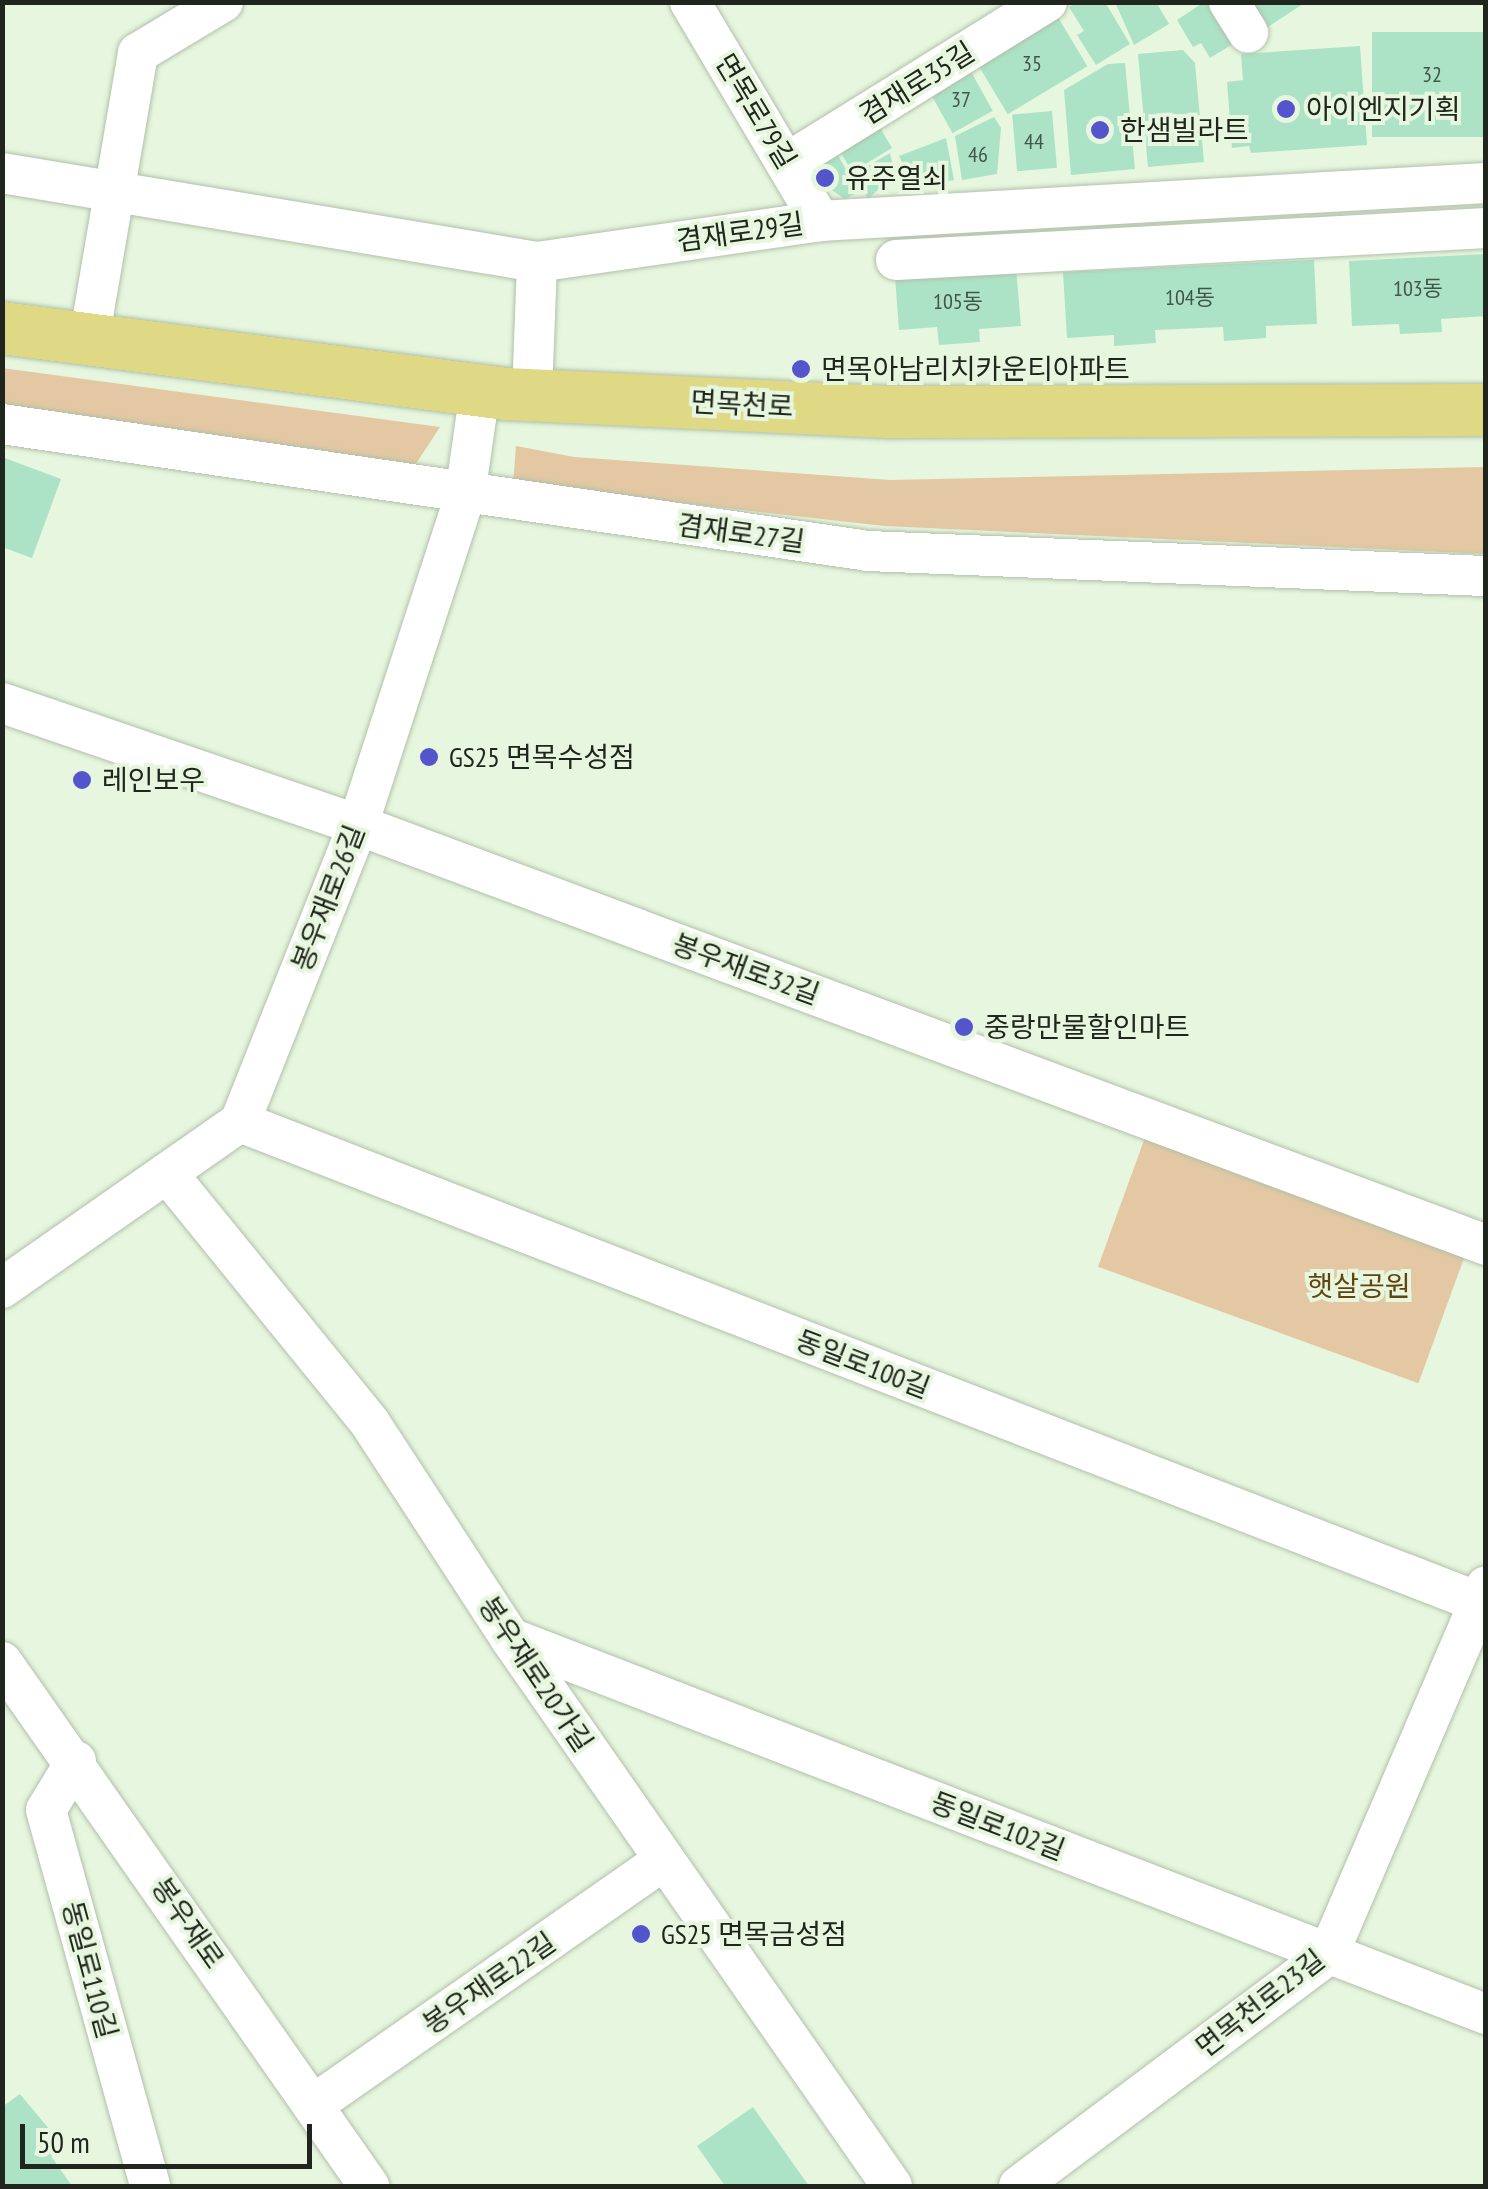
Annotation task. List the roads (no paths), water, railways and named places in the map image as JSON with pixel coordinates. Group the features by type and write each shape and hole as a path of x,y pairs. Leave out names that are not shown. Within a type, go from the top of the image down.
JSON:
{"main road":[{"name":"면목천로","path":"2,328 480,391 532,394 893,412 1486,410"}],"street":[{"path":"89,340 138,54 223,2"},
{"name":"면목로79길","path":"690,2 820,221"},
{"name":"겸재로35길","path":"787,162 1047,2"},
{"name":"겸재로29길","path":"2,173 537,262 820,221 1486,183"},
{"path":"1318,194 1319,236"},
{"path":"896,260 1486,228"},
{"path":"532,394 537,262"},
{"name":"봉우재로26길","path":"240,1122 358,824 465,496 480,391"},
{"name":"겸재로27길","path":"2,424 465,496 868,551 1486,576"},
{"name":"봉우재로32길","path":"2,703 358,824 1486,1245"},
{"path":"2,1288 240,1122"},
{"name":"동일로100길","path":"240,1122 1483,1598"},
{"name":"봉우재로20가길","path":"167,1173 370,1424 510,1638 892,2186"},
{"name":"면목천로23길","path":"1019,2186 1329,1954 1483,1598"},
{"name":"동일로102길","path":"510,1638 1486,2014"},
{"name":"봉우재로","path":"2,1662 76,1760 369,2186"},
{"name":"동일로110길","path":"76,1760 46,1810 150,2186"},
{"name":"봉우재로22길","path":"313,2106 664,1860"}],"place":[{"name":"아이엔지기획","path":"1286,109"},
{"name":"한샘빌라트","path":"1100,130"},
{"name":"유주열쇠","path":"825,178"},
{"name":"면목아남리치카운티아파트","path":"801,369"},
{"name":"GS25 면목수성점","path":"429,757"},
{"name":"레인보우","path":"82,780"},
{"name":"중랑만물할인마트","path":"964,1027"},
{"name":"GS25 면목금성점","path":"641,1934"}],"park label":[{"name":"햇살공원","path":"1359,1286"}]}
